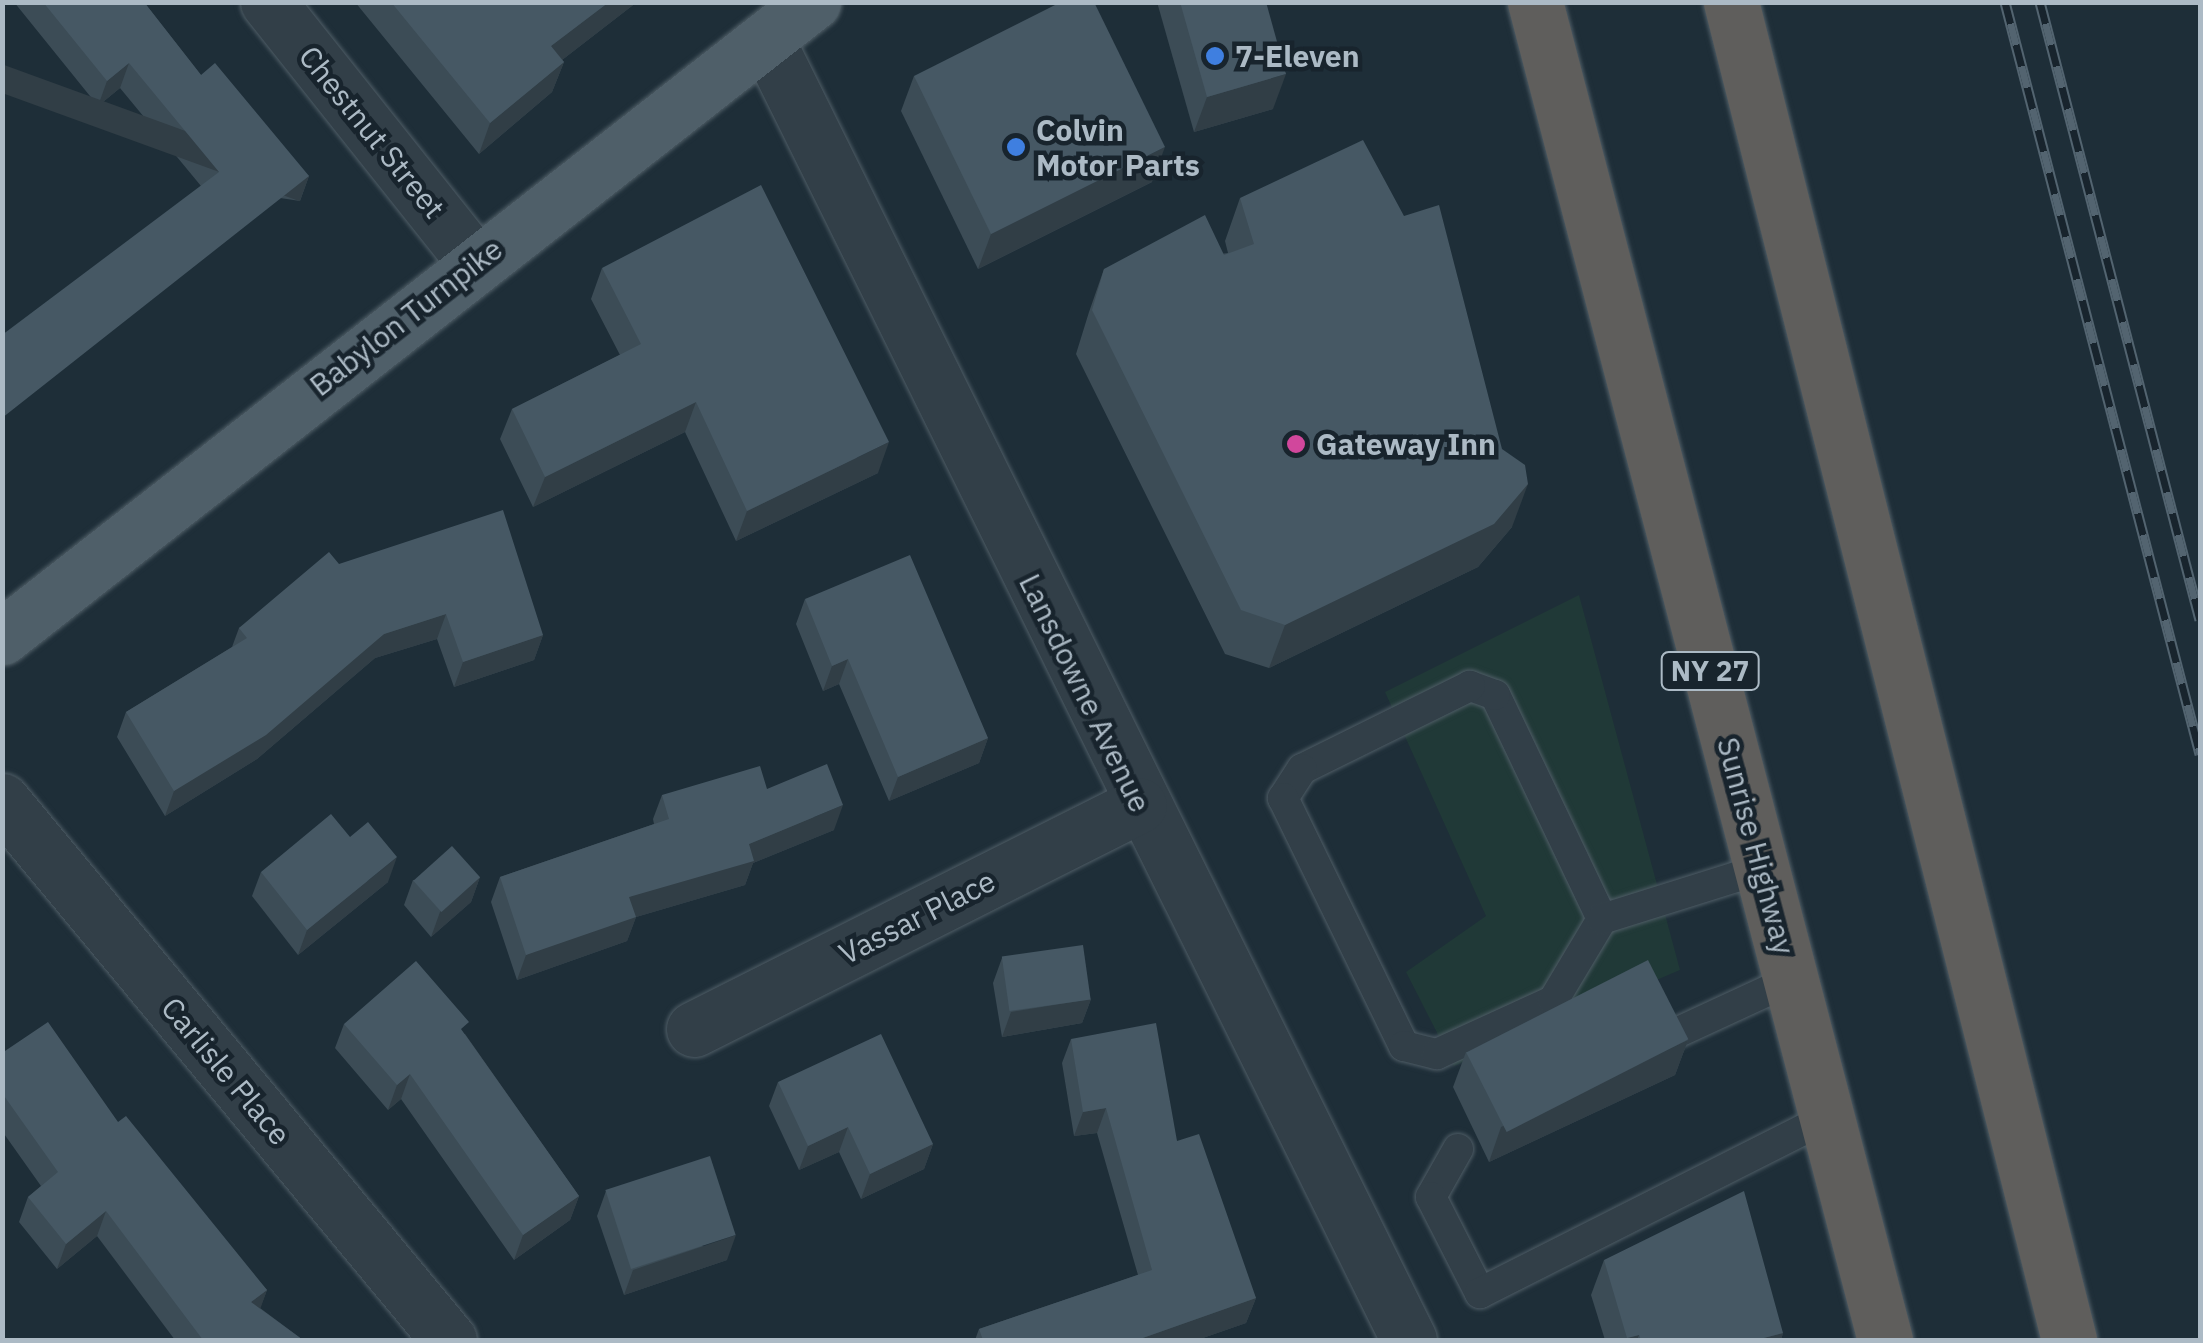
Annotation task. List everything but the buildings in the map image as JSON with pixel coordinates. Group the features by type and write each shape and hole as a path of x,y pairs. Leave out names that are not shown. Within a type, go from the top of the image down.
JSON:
{"highway":[{"name":"Sunrise Highway","path":"1535,2 1884,1340"},
{"path":"1730,2 2069,1340"}],"main road":[{"name":"Babylon Turnpike","path":"2,637 475,262 813,2"}],"street":[{"name":"Chestnut Street","path":"268,2 475,262"},
{"name":"Lansdowne Avenue","path":"767,41 1140,805 1409,1340"},
{"name":"Carlisle Place","path":"2,801 448,1340"},
{"name":"Vassar Place","path":"694,1028 1140,805"}],"lane":[{"path":"1602,920 1495,695 1470,686 1302,770 1283,798 1404,1046 1437,1054 1553,1001 1602,920 1762,869"},
{"path":"1674,1034 1790,980"},
{"path":"1458,1149 1431,1197 1480,1293 1826,1118"}],"green space":[{"path":"1579,595 1680,970 1454,1066 1406,972 1486,916 1385,692"}],"railway":[{"path":"2005,2 2200,754"},
{"path":"2040,2 2200,620"}],"place":[{"name":"7-Eleven","path":"1215,56"},
{"name":"Colvin Motor Parts","path":"1016,147"},
{"name":"Gateway Inn","path":"1296,444"}]}
